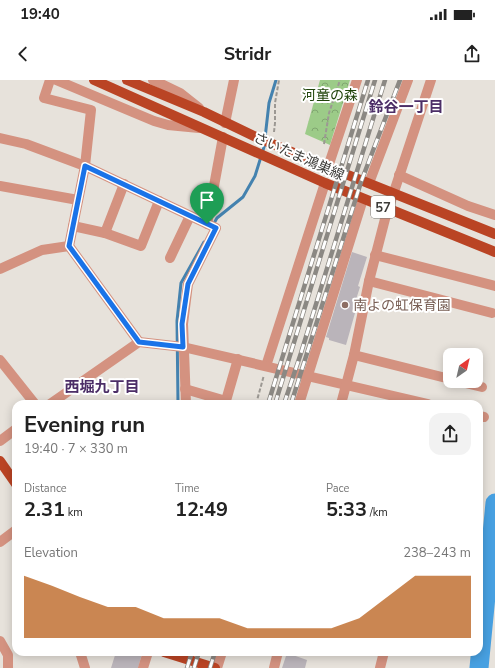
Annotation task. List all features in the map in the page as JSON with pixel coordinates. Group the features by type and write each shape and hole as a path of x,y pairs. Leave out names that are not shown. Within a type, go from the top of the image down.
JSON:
{"main road":[{"name":"さいたま鴻巣線","path":"94,80 325,183 495,252"},
{"name":"さいたま鴻巣線","path":"127,80 204,112 258,138 495,234"},
{"path":"0,461 12,478"},
{"path":"177,656 216,668"}],"street":[{"path":"50,80 44,98 91,110 85,166 69,246 139,342"},
{"path":"56,80 154,121 203,128"},
{"path":"153,80 180,93 204,112"},
{"path":"225,123 234,80"},
{"path":"328,167 357,80"},
{"path":"369,183 408,80"},
{"path":"342,400 354,355 375,255 393,193 431,80"},
{"path":"186,400 182,324 188,284 210,225 223,137"},
{"path":"0,138 26,144 85,166 210,225"},
{"path":"399,175 468,206 495,215"},
{"path":"266,366 325,183"},
{"path":"104,234 124,184"},
{"path":"0,186 78,200"},
{"path":"300,400 364,199"},
{"path":"73,226 141,246 159,201"},
{"path":"170,258 190,216"},
{"path":"0,269 42,250 69,246"},
{"path":"375,255 495,286"},
{"path":"369,281 492,313"},
{"path":"56,400 139,342 183,347 411,400"},
{"path":"354,355 443,377"},
{"path":"226,400 238,359"},
{"path":"0,360 32,400"},
{"path":"185,389 219,400"},
{"path":"0,441 12,432"},
{"path":"0,542 12,533"},
{"path":"0,641 8,654 8,668"},
{"path":"81,656 85,668"},
{"path":"143,668 147,656"},
{"path":"216,668 220,656"},
{"path":"274,668 277,656"},
{"path":"380,668 383,656"}],"path":[{"path":"274,132 276,123 275,102 279,80"},
{"path":"324,146 329,113 340,80"},
{"path":"257,400 266,366"}],"green space":[{"name":"河童の森","path":"320,80 350,80 330,145 305,134"}],"building":[{"path":"352,252 367,257 358,286 360,287 352,312 355,313 346,345 329,340 329,338 326,337"},
{"path":"115,656 141,656 138,668 111,668"},
{"path":"286,656 296,656 307,660 305,668 282,668"}],"waterway":[{"path":"213,225 217,218 243,197 255,176 264,147 269,103 276,80"},
{"path":"178,400 177,321 181,283 204,242"},
{"path":"483,627 495,503"},
{"path":"479,668 480,656"}],"railway":[{"path":"269,400 368,80"},
{"path":"276,400 375,80"},
{"path":"285,400 385,80"},
{"path":"292,400 361,182 400,80"},
{"path":"187,668 191,656"},
{"path":"194,668 198,656"},
{"path":"210,668 214,656"}],"place":[{"name":"南よの虹保育園","path":"345,305"}],"district":[{"name":"鈴谷一丁目","path":"406,107"},
{"name":"西堀九丁目","path":"102,387"}],"route":[{"path":"85,166 207,224 216,228 188,284 182,324 183,347 139,342 69,246 85,166"}]}
